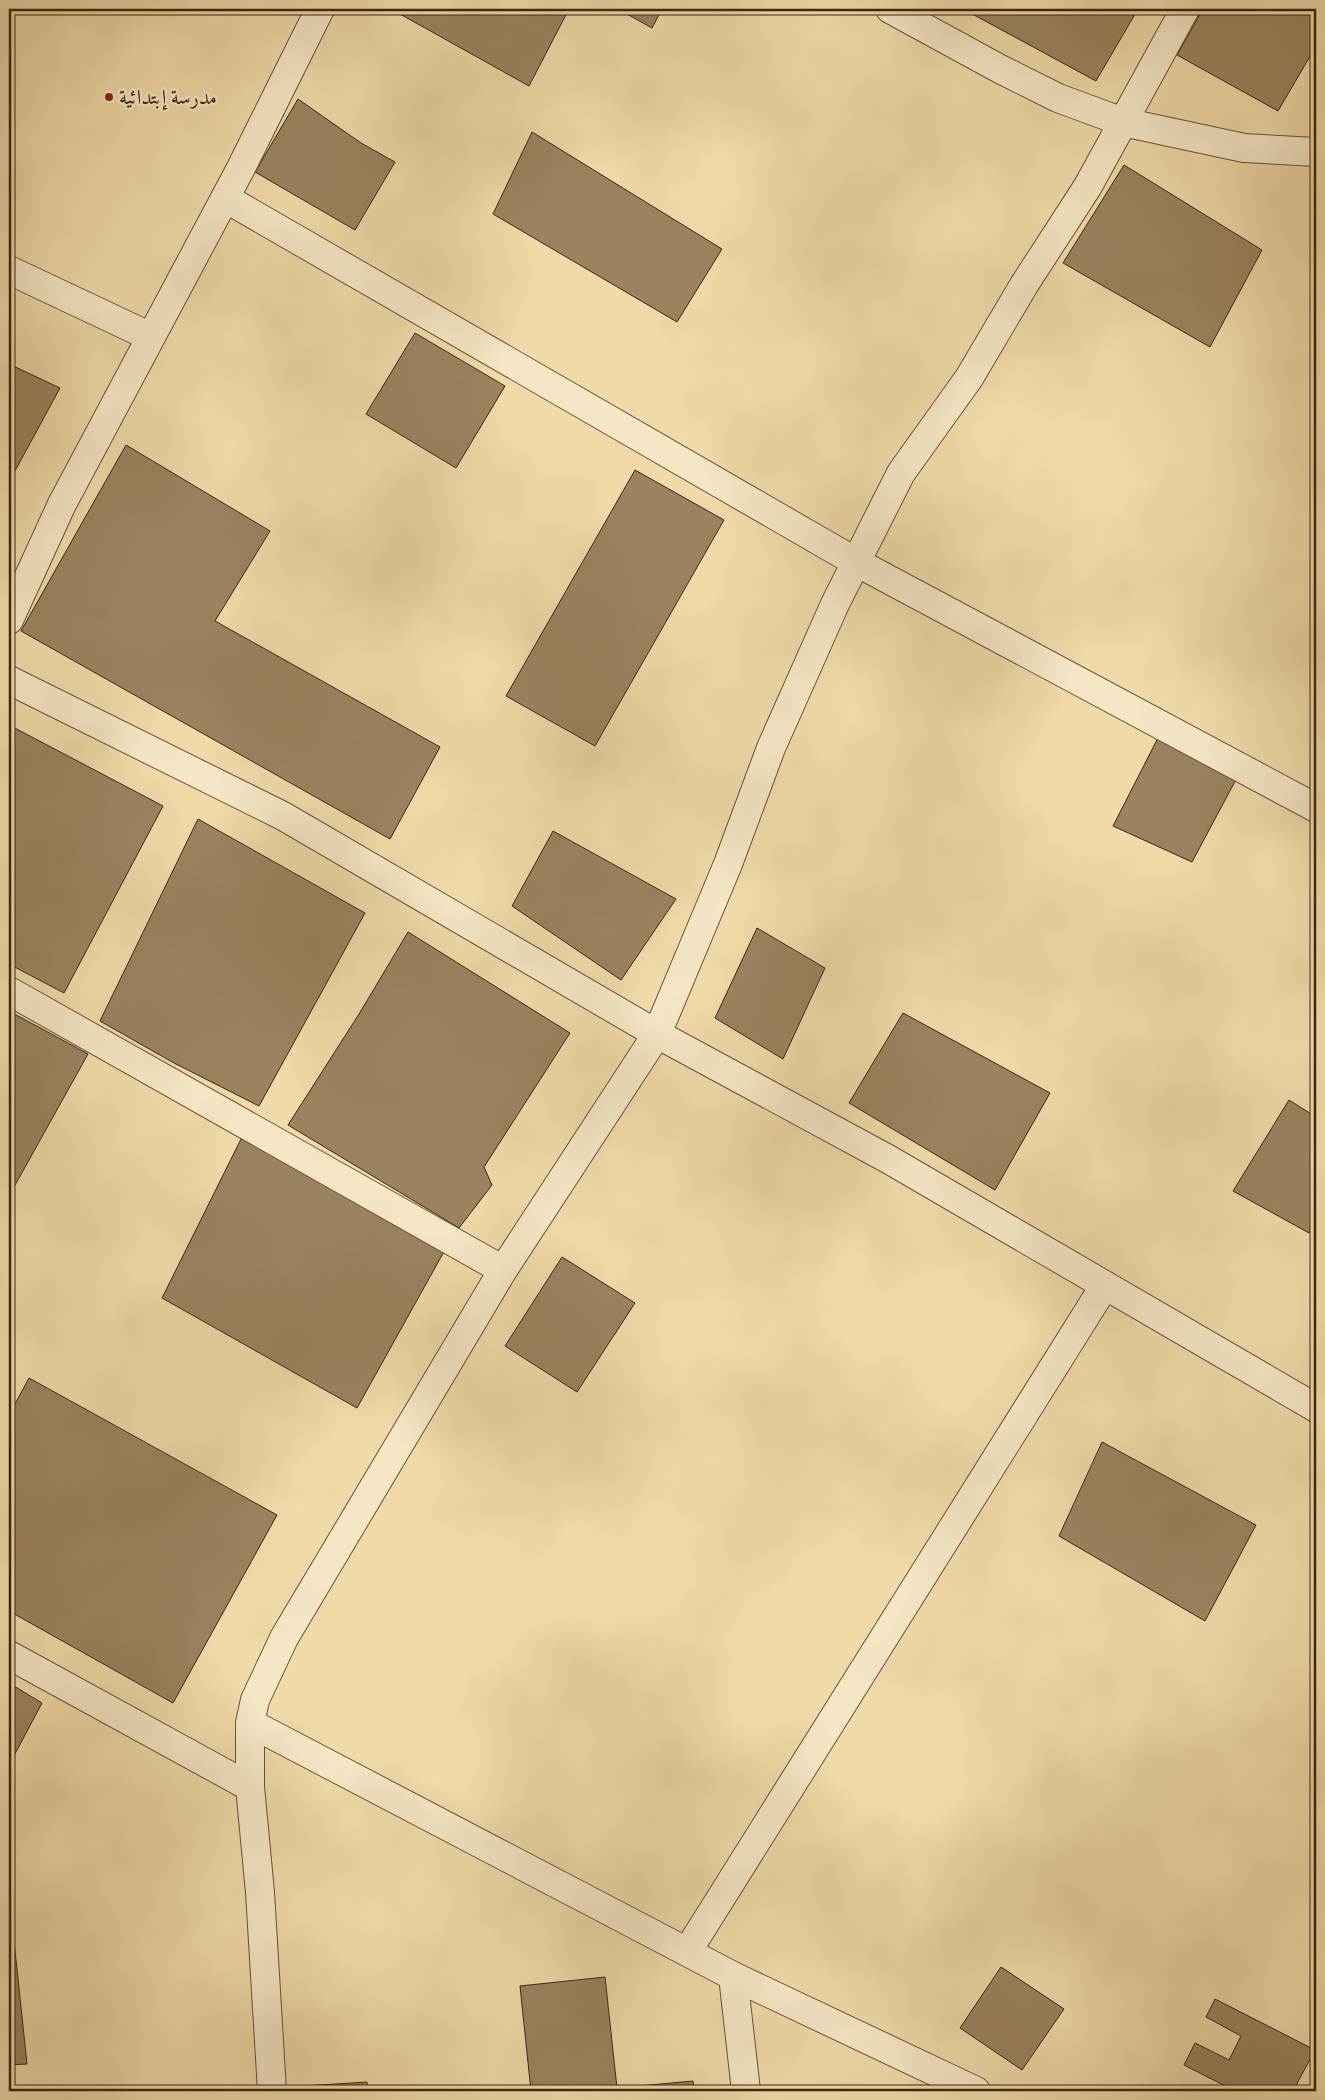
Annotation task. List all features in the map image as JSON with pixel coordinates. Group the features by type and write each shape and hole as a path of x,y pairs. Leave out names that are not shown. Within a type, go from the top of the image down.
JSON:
{"street":[{"path":"9,620 62,504 225,198 320,9"},
{"path":"890,9 1000,69 1058,98 1123,122 1244,148 1316,152"},
{"path":"272,2091 260,1892 250,1786 250,1723 255,1700 284,1638 503,1270 657,1034 728,864 771,748 835,604 901,473 969,378 1024,285 1088,186 1185,9"},
{"path":"225,198 856,562 1316,808"},
{"path":"9,270 151,337"},
{"path":"9,680 283,816 657,1034 888,1159 1316,1408"},
{"path":"9,991 503,1270"},
{"path":"686,1952 1105,1285"},
{"path":"9,1655 250,1786"},
{"path":"250,1723 733,1976 976,2091"},
{"path":"733,1976 746,2091"}],"building":[{"path":"391,9 569,9 529,86"},
{"path":"618,9 662,9 652,28"},
{"path":"963,9 1138,9 1096,81"},
{"path":"1203,9 1316,9 1316,46 1278,111 1177,55"},
{"path":"298,99 361,143 395,162 355,230 255,172"},
{"path":"532,132 722,249 677,322 493,214"},
{"path":"1124,165 1262,250 1210,347 1063,263"},
{"path":"415,333 505,386 456,468 366,414"},
{"path":"9,364 60,388 9,482"},
{"path":"126,445 270,531 215,621 440,747 390,839 21,631"},
{"path":"635,470 724,520 595,746 506,696"},
{"path":"9,725 163,806 64,993 9,964"},
{"path":"1162,730 1240,772 1192,862 1113,826"},
{"path":"198,819 365,913 259,1106 174,1063 100,1021"},
{"path":"553,831 676,899 621,980 512,906"},
{"path":"757,928 825,968 783,1059 715,1018"},
{"path":"408,932 570,1033 484,1167 492,1185 459,1228 288,1125 359,1014"},
{"path":"9,1011 88,1054 9,1196"},
{"path":"903,1013 1050,1093 995,1190 849,1103"},
{"path":"1289,1100 1316,1117 1316,1221 1309,1233 1233,1191"},
{"path":"243,1135 446,1248 357,1408 162,1298"},
{"path":"562,1257 635,1303 577,1392 505,1346"},
{"path":"29,1378 277,1515 173,1703 9,1611 9,1415"},
{"path":"1102,1442 1256,1525 1205,1621 1059,1536"},
{"path":"9,1683 42,1703 9,1765"},
{"path":"9,1894 27,2064 9,2065"},
{"path":"1001,1967 1064,2009 1022,2070 960,2028"},
{"path":"605,1977 617,2088 693,2081 694,2091 531,2091 520,1986"},
{"path":"1215,1999 1315,2050 1293,2091 1235,2091 1184,2065 1195,2043 1229,2060 1241,2036 1206,2017"},
{"path":"367,2082 368,2091 287,2091 287,2087"}],"place":[{"name":"مدرسة إبتدائية","path":"109,97"}]}
